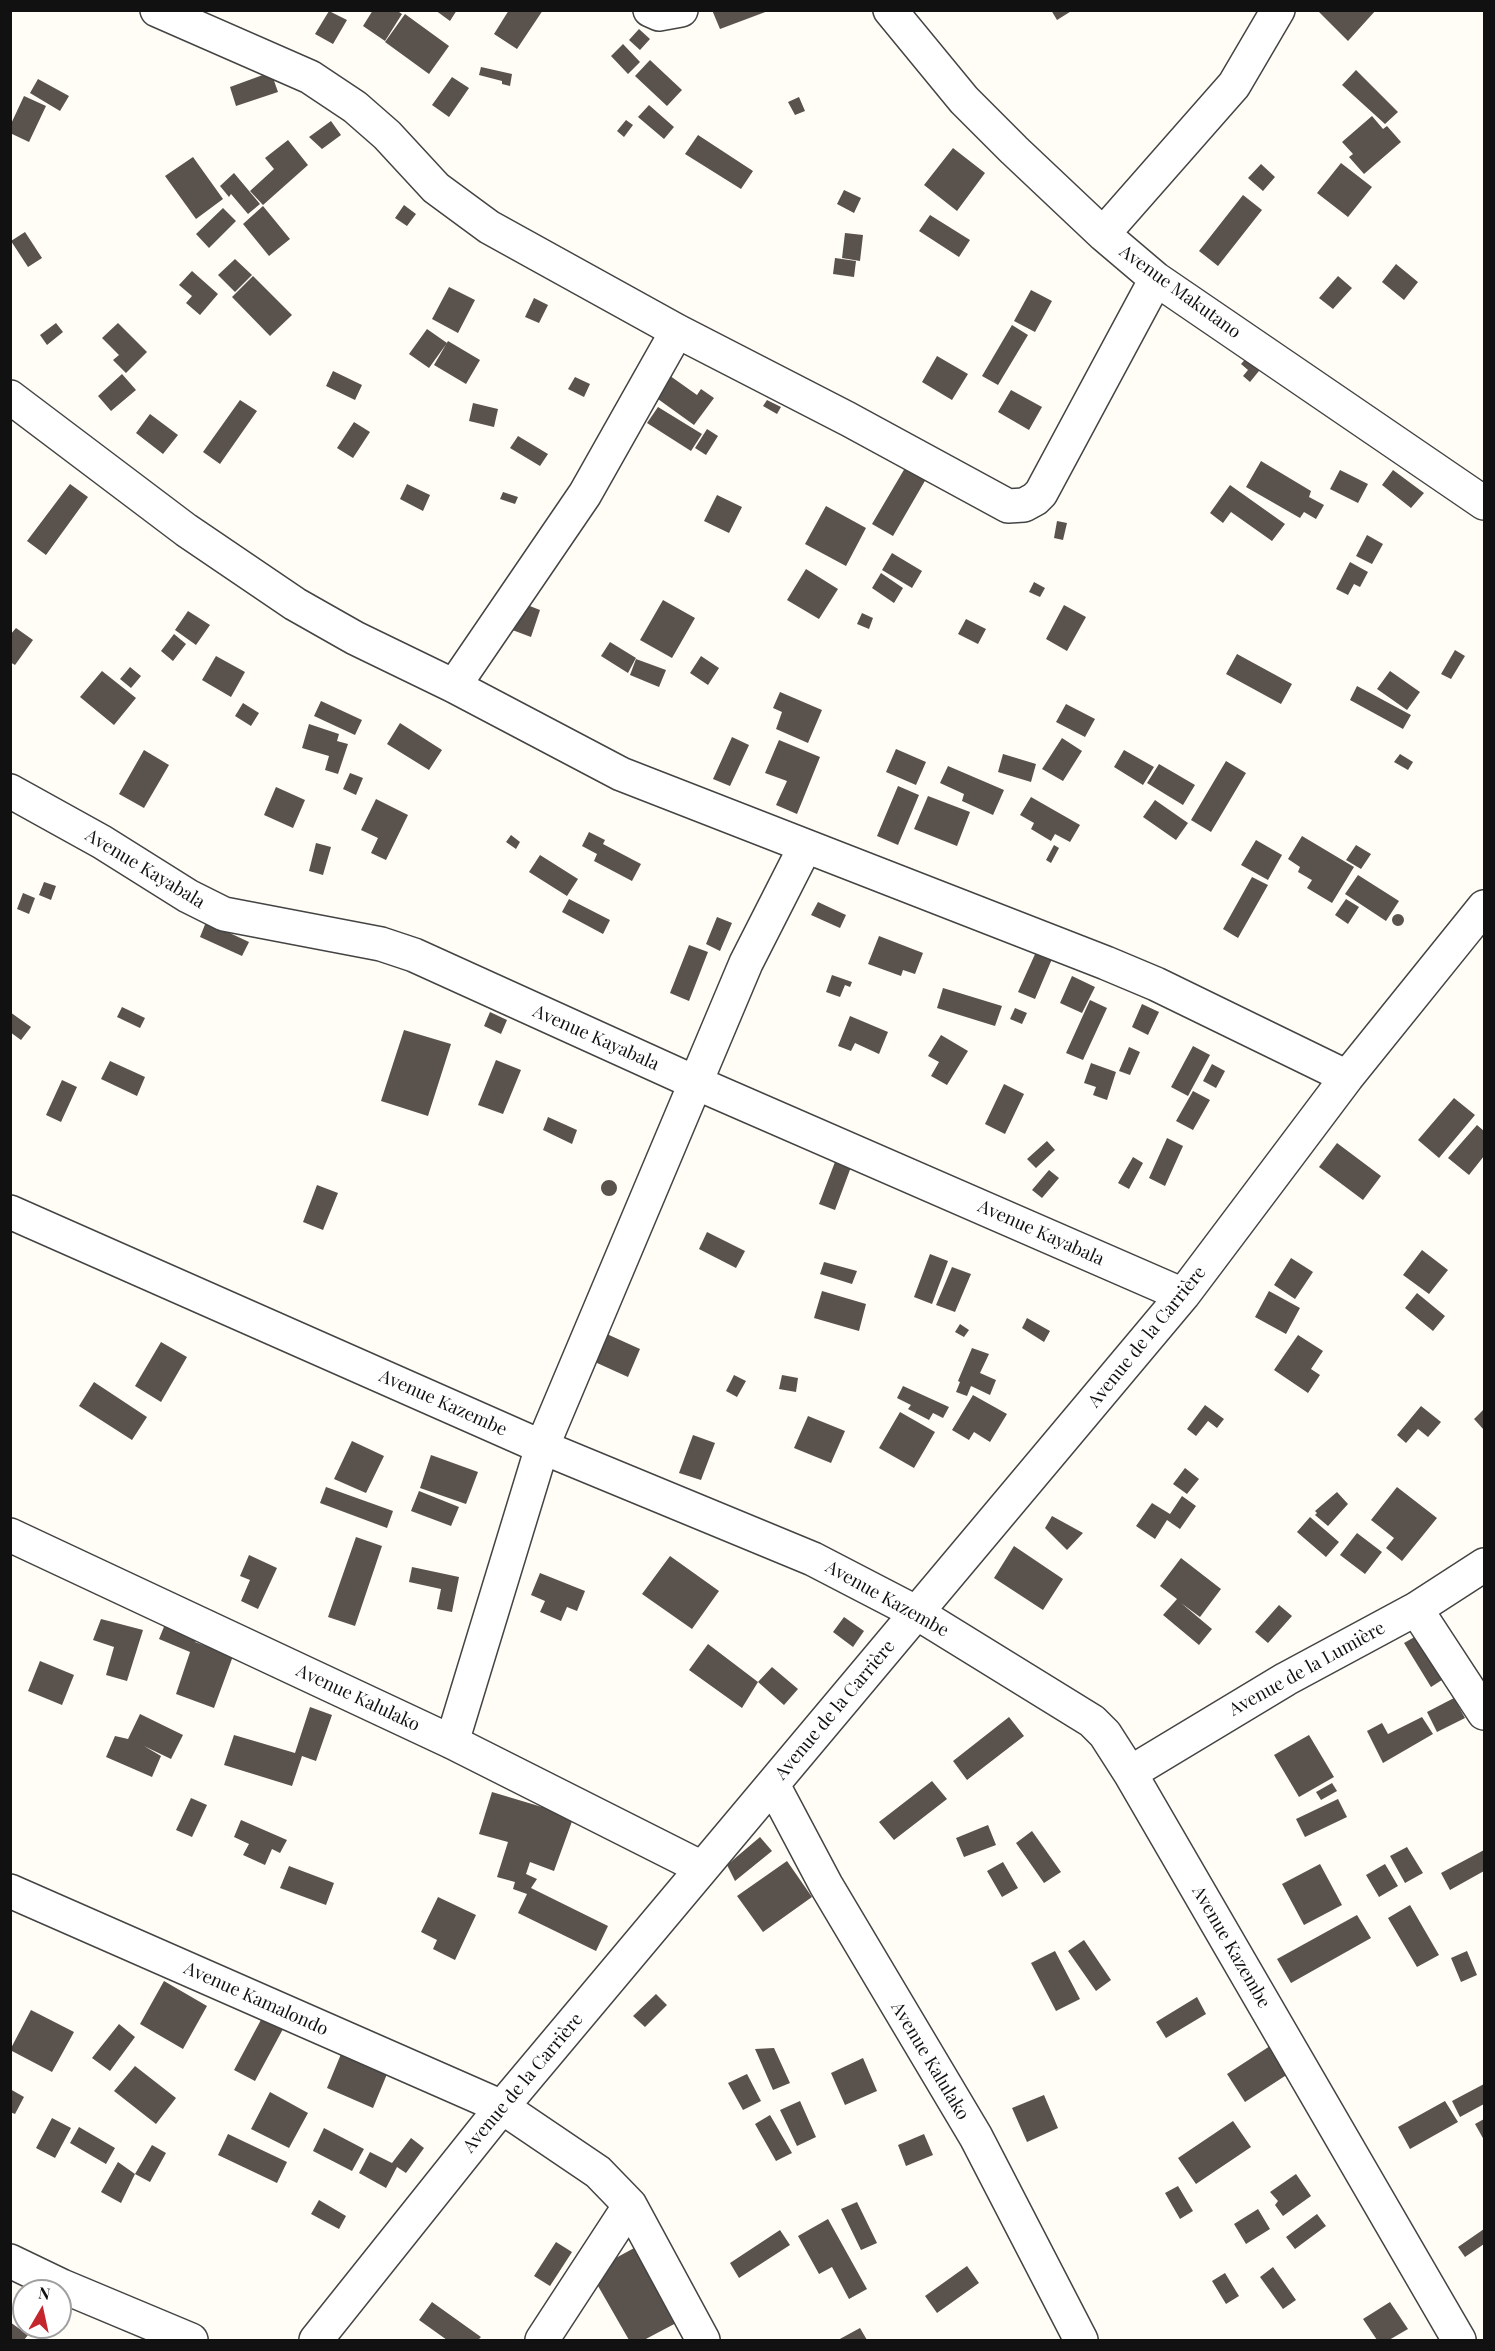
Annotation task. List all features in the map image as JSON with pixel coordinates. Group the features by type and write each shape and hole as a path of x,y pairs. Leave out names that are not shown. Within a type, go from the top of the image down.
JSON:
{"street":[{"path":"158,10 310,77 355,107 387,135 436,188 489,227 677,331 849,419 1008,506 1024,505 1035,500 1041,493 1156,279"},
{"path":"650,10 659,15 681,10"},
{"name":"Avenue Makutano","path":"890,10 964,100 1103,234 1156,279 1485,503"},
{"path":"1103,234 1234,85 1278,10"},
{"path":"454,686 585,494 677,331"},
{"path":"10,397 158,510 267,585 355,638 454,686 621,774 1106,963 1156,984 1347,1077"},
{"name":"Avenue Kayabala","path":"10,791 102,842 188,896 224,914 381,944 414,955 694,1082 1183,1295"},
{"path":"453,1742 542,1447 746,963 805,847"},
{"name":"Avenue de la Carrière","path":"316,2340 502,2107 1183,1295 1347,1077 1485,908"},
{"name":"Avenue Kazembe","path":"10,1212 542,1447 813,1559 916,1613 1092,1721 1105,1734 1130,1773 1459,2340"},
{"name":"Avenue Kalulako","path":"10,1535 453,1742 702,1869"},
{"name":"Avenue de la Lumière","path":"1130,1773 1286,1679 1416,1609 1485,1565"},
{"path":"1416,1609 1485,1713"},
{"name":"Avenue Kalulako","path":"773,1785 826,1886 975,2137 1081,2340"},
{"name":"Avenue Kamalondo","path":"10,1891 502,2107 598,2172 630,2205 703,2340"},
{"path":"542,2340 630,2205"},
{"path":"10,2261 62,2286 191,2340"}],"building":[{"path":"373,10 396,10 402,14 385,41 363,26"},
{"path":"435,10 457,10 450,21"},
{"path":"509,10 543,10 517,49 494,34"},
{"path":"712,10 768,10 768,11 720,29"},
{"path":"1051,10 1073,10 1057,20"},
{"path":"1317,10 1376,10 1348,41"},
{"path":"329,11 347,20 333,44 315,34"},
{"path":"405,14 449,46 429,74 385,42"},
{"path":"639,29 650,39 640,50 629,40"},
{"path":"623,44 640,62 628,74 611,56"},
{"path":"650,60 682,90 667,106 635,76"},
{"path":"481,67 512,74 510,86 502,84 502,81 479,75"},
{"path":"1356,70 1398,112 1385,124 1342,85"},
{"path":"271,72 278,92 236,106 230,87"},
{"path":"452,77 469,88 449,117 432,105"},
{"path":"38,79 69,96 60,111 30,93"},
{"path":"24,96 46,106 29,142 10,133 10,126"},
{"path":"799,97 805,111 795,115 788,102"},
{"path":"649,105 674,127 664,139 638,117"},
{"path":"1372,116 1383,129 1387,126 1401,142 1364,174 1349,157 1353,154 1342,142"},
{"path":"626,120 633,125 624,137 617,131"},
{"path":"331,121 341,135 322,149 309,137"},
{"path":"698,135 753,171 741,189 685,154"},
{"path":"288,140 308,165 263,205 250,191 274,169 265,158"},
{"path":"953,148 985,173 957,211 924,185"},
{"path":"193,157 223,199 196,219 165,176"},
{"path":"1341,163 1372,187 1348,217 1317,193"},
{"path":"1261,164 1275,177 1263,191 1248,178"},
{"path":"234,173 260,204 248,214 231,194 229,197 220,186"},
{"path":"844,190 861,198 854,213 837,204"},
{"path":"1243,195 1262,210 1218,266 1199,251"},
{"path":"404,205 416,214 407,226 395,218"},
{"path":"263,206 290,239 269,256 243,224"},
{"path":"223,208 236,221 209,248 196,234"},
{"path":"930,215 970,240 959,257 919,231"},
{"path":"25,232 42,258 28,267 11,241"},
{"path":"845,233 863,235 860,261 842,258"},
{"path":"835,258 856,261 854,277 833,274"},
{"path":"235,259 252,275 235,292 218,275"},
{"path":"1396,264 1418,282 1404,300 1382,282"},
{"path":"192,271 218,294 200,315 186,303 192,296 179,285"},
{"path":"253,276 292,315 270,336 232,297"},
{"path":"1338,276 1352,288 1333,309 1319,298"},
{"path":"449,287 475,300 458,333 432,319"},
{"path":"1031,290 1052,301 1035,332 1014,321"},
{"path":"534,298 548,305 539,323 525,317"},
{"path":"56,323 63,332 47,345 40,335"},
{"path":"118,323 147,352 126,373 113,360 119,355 102,338"},
{"path":"1012,325 1028,335 998,385 982,376"},
{"path":"427,329 447,343 429,368 409,354"},
{"path":"448,341 480,360 466,384 434,365"},
{"path":"1249,355 1263,366 1250,382 1243,376 1248,370 1241,364"},
{"path":"937,356 968,374 952,400 922,382"},
{"path":"333,371 362,385 355,400 326,386"},
{"path":"666,373 697,395 701,389 714,398 694,425 651,394"},
{"path":"122,374 136,390 111,411 98,396"},
{"path":"575,377 590,384 584,397 568,389"},
{"path":"1011,390 1042,407 1029,430 998,412"},
{"path":"240,400 257,411 220,464 203,452"},
{"path":"767,400 781,407 777,414 763,406"},
{"path":"473,403 498,409 494,427 469,421"},
{"path":"658,407 702,434 691,451 647,423"},
{"path":"150,414 178,435 163,454 136,433"},
{"path":"354,422 370,432 353,458 337,448"},
{"path":"707,429 718,436 706,455 695,448"},
{"path":"518,436 548,454 540,466 510,448"},
{"path":"1261,461 1311,491 1309,497 1324,505 1316,519 1304,512 1300,518 1246,487"},
{"path":"905,468 926,479 893,536 872,524"},
{"path":"1340,470 1368,484 1358,503 1330,489"},
{"path":"1393,470 1424,493 1411,508 1382,485"},
{"path":"70,484 88,497 46,555 27,541"},
{"path":"407,484 430,495 423,511 400,499"},
{"path":"1230,485 1285,524 1272,541 1231,512 1223,523 1210,513"},
{"path":"503,492 518,497 515,504 500,499"},
{"path":"717,495 742,507 729,533 704,521"},
{"path":"826,506 866,528 846,566 805,544"},
{"path":"1057,521 1067,523 1063,540 1054,538"},
{"path":"1367,535 1383,544 1372,564 1356,556"},
{"path":"892,553 922,571 912,588 882,570"},
{"path":"1350,562 1368,572 1360,587 1354,584 1348,595 1336,589"},
{"path":"806,569 838,589 819,619 787,600"},
{"path":"881,573 903,588 894,603 872,588"},
{"path":"1034,582 1045,588 1040,597 1029,592"},
{"path":"663,600 695,618 672,658 640,640"},
{"path":"517,601 540,610 531,637 507,628"},
{"path":"1064,605 1086,617 1067,651 1046,639"},
{"path":"188,611 210,625 196,645 175,630"},
{"path":"862,613 873,618 869,629 857,624"},
{"path":"966,619 986,629 978,644 958,634"},
{"path":"16,628 33,640 15,665 10,662 10,635"},
{"path":"174,634 186,644 173,661 161,651"},
{"path":"610,642 636,658 628,673 601,656"},
{"path":"1455,650 1465,656 1451,679 1441,674"},
{"path":"1237,654 1292,684 1281,704 1226,674"},
{"path":"216,656 245,672 231,697 202,680"},
{"path":"701,656 719,668 708,685 690,673"},
{"path":"636,659 666,670 659,687 630,675"},
{"path":"130,667 141,676 131,688 120,679"},
{"path":"102,671 136,698 114,725 80,697"},
{"path":"1390,671 1420,692 1407,710 1377,689"},
{"path":"1357,686 1411,715 1403,729 1350,700"},
{"path":"780,692 822,710 808,743 776,729 782,712 773,708"},
{"path":"321,701 362,720 355,735 314,716"},
{"path":"243,703 259,713 251,726 235,716"},
{"path":"1066,704 1095,719 1085,737 1056,722"},
{"path":"400,723 442,750 429,770 387,744"},
{"path":"309,724 339,734 337,741 348,744 338,774 325,770 329,756 302,748"},
{"path":"732,737 749,745 730,786 713,779"},
{"path":"1062,738 1082,751 1063,781 1042,769"},
{"path":"779,740 820,757 797,814 776,805 787,781 765,773"},
{"path":"896,749 926,762 916,785 886,772"},
{"path":"144,750 169,765 144,808 119,794"},
{"path":"1124,750 1154,767 1143,785 1114,767"},
{"path":"1003,754 1036,764 1031,782 998,772"},
{"path":"1400,754 1413,762 1408,770 1394,762"},
{"path":"1226,761 1246,773 1211,832 1191,820"},
{"path":"1159,764 1195,785 1183,805 1147,783"},
{"path":"948,766 1004,790 993,815 962,801 964,794 940,783"},
{"path":"350,773 363,778 356,795 343,789"},
{"path":"898,786 919,795 898,845 877,836"},
{"path":"276,787 305,800 293,828 264,815"},
{"path":"928,796 970,812 957,846 914,829"},
{"path":"1031,797 1080,825 1070,842 1055,834 1051,841 1031,829 1034,823 1020,815"},
{"path":"376,799 408,815 386,860 371,853 378,838 361,830"},
{"path":"1155,800 1188,823 1176,840 1143,817"},
{"path":"589,832 605,840 603,844 641,864 632,881 594,861 597,854 582,846"},
{"path":"511,835 520,842 516,849 506,842"},
{"path":"1302,836 1354,867 1332,903 1307,888 1312,880 1298,872 1300,867 1288,859"},
{"path":"1256,840 1282,855 1268,880 1241,865"},
{"path":"316,843 331,847 323,875 309,871"},
{"path":"1054,845 1059,848 1051,863 1046,860"},
{"path":"1356,845 1371,854 1361,869 1346,860"},
{"path":"540,855 578,879 567,896 529,872"},
{"path":"1358,875 1399,901 1386,921 1345,894"},
{"path":"1252,877 1268,885 1238,938 1223,929"},
{"path":"44,882 56,886 51,900 39,895"},
{"path":"23,893 35,898 29,914 17,909"},
{"path":"569,899 610,920 603,934 562,912"},
{"path":"1346,899 1359,907 1348,924 1335,915"},
{"path":"818,902 846,915 840,928 811,915"},
{"path":"1400,914 1403,915 1403,925 1396,926 1393,925 1392,918 1393,915"},
{"path":"717,917 732,923 720,951 706,944"},
{"path":"206,922 249,942 242,956 200,937"},
{"path":"879,936 923,953 915,974 903,970 901,976 868,964"},
{"path":"689,945 708,952 689,1001 670,993"},
{"path":"1036,952 1052,959 1035,999 1018,992"},
{"path":"832,975 852,982 850,987 845,985 840,997 826,992"},
{"path":"1072,976 1095,987 1082,1013 1060,1003"},
{"path":"943,988 1002,1006 995,1026 937,1008"},
{"path":"1090,1000 1107,1008 1083,1060 1066,1053"},
{"path":"1142,1004 1159,1012 1148,1035 1132,1027"},
{"path":"122,1007 145,1018 140,1028 117,1017"},
{"path":"1015,1008 1027,1013 1022,1024 1010,1019"},
{"path":"10,1012 31,1027 21,1040 10,1032"},
{"path":"490,1012 507,1020 501,1034 484,1026"},
{"path":"850,1016 888,1032 879,1054 855,1043 851,1051 838,1046"},
{"path":"404,1030 451,1044 428,1116 381,1101"},
{"path":"941,1035 968,1051 947,1085 931,1076 939,1062 928,1056"},
{"path":"1193,1046 1210,1055 1188,1096 1171,1087"},
{"path":"1129,1047 1140,1052 1130,1075 1119,1071"},
{"path":"496,1060 521,1070 503,1114 478,1105"},
{"path":"110,1061 145,1077 137,1096 101,1079"},
{"path":"1091,1063 1116,1072 1107,1100 1093,1095 1096,1087 1084,1083"},
{"path":"1212,1064 1225,1071 1216,1088 1203,1081"},
{"path":"62,1080 77,1087 61,1122 46,1115"},
{"path":"1004,1084 1024,1094 1005,1134 985,1124"},
{"path":"1193,1091 1210,1100 1193,1130 1176,1121"},
{"path":"1454,1098 1475,1115 1439,1158 1418,1140"},
{"path":"548,1117 577,1130 572,1144 543,1130"},
{"path":"1477,1125 1484,1131 1484,1156 1469,1175 1448,1158"},
{"path":"1167,1138 1183,1146 1165,1186 1149,1178"},
{"path":"1047,1141 1055,1150 1036,1168 1027,1159"},
{"path":"1337,1143 1381,1176 1363,1200 1319,1167"},
{"path":"1133,1157 1143,1163 1129,1189 1118,1183"},
{"path":"835,1162 851,1167 835,1210 819,1204"},
{"path":"1049,1170 1059,1178 1042,1198 1032,1190"},
{"path":"609,1180 615,1182 617,1188 615,1194 609,1196 603,1194 601,1188 603,1182"},
{"path":"317,1185 338,1193 323,1230 303,1222"},
{"path":"707,1232 745,1251 736,1268 699,1249"},
{"path":"1422,1250 1448,1270 1429,1294 1403,1275"},
{"path":"930,1254 948,1261 932,1304 914,1297"},
{"path":"1291,1258 1313,1272 1295,1299 1274,1285"},
{"path":"824,1262 857,1271 852,1284 820,1274"},
{"path":"952,1267 971,1274 955,1312 936,1305"},
{"path":"822,1291 866,1304 859,1331 814,1318"},
{"path":"1269,1291 1300,1308 1286,1334 1255,1317"},
{"path":"1417,1293 1445,1316 1433,1331 1405,1308"},
{"path":"1027,1318 1050,1331 1044,1342 1022,1328"},
{"path":"960,1324 969,1330 964,1337 955,1332"},
{"path":"598,1330 640,1349 628,1377 586,1358"},
{"path":"1298,1335 1323,1351 1311,1369 1320,1375 1308,1393 1274,1370"},
{"path":"161,1342 187,1357 161,1402 135,1386"},
{"path":"972,1348 989,1354 980,1373 996,1380 990,1395 971,1386 967,1396 956,1392 960,1382 958,1381"},
{"path":"734,1375 746,1381 737,1397 726,1391"},
{"path":"782,1375 798,1378 796,1392 779,1389"},
{"path":"94,1382 147,1417 132,1440 79,1406"},
{"path":"903,1386 949,1407 943,1418 933,1413 929,1420 908,1409 911,1405 897,1398"},
{"path":"973,1395 1007,1414 990,1442 974,1432 969,1440 952,1430"},
{"path":"1205,1405 1224,1419 1217,1428 1208,1421 1196,1436 1187,1429"},
{"path":"1421,1406 1441,1422 1428,1437 1418,1429 1406,1443 1397,1435"},
{"path":"1484,1409 1484,1430 1474,1419"},
{"path":"900,1412 935,1432 914,1468 879,1448"},
{"path":"808,1416 845,1431 831,1463 794,1448"},
{"path":"693,1435 715,1443 701,1480 679,1473"},
{"path":"352,1441 384,1456 366,1493 334,1479"},
{"path":"431,1455 478,1472 466,1504 420,1488"},
{"path":"1185,1468 1199,1479 1187,1494 1173,1484"},
{"path":"326,1487 393,1511 387,1528 320,1503"},
{"path":"1397,1487 1437,1518 1402,1561 1386,1548 1394,1538 1371,1520"},
{"path":"419,1491 459,1507 451,1526 411,1511"},
{"path":"1337,1492 1348,1504 1328,1526 1315,1515 1317,1513 1315,1511"},
{"path":"1182,1496 1196,1506 1180,1529 1167,1520 1155,1539 1136,1526 1152,1503 1170,1514"},
{"path":"1052,1516 1083,1533 1067,1550 1045,1528"},
{"path":"1310,1517 1339,1542 1326,1557 1297,1532"},
{"path":"1357,1533 1382,1552 1365,1574 1340,1555"},
{"path":"356,1537 382,1546 355,1626 328,1617"},
{"path":"1014,1546 1063,1579 1043,1610 994,1578"},
{"path":"249,1555 277,1568 258,1609 241,1601 250,1580 240,1576"},
{"path":"670,1556 719,1591 692,1629 642,1594"},
{"path":"1181,1558 1221,1589 1200,1617 1181,1603 1212,1629 1199,1645 1163,1615 1177,1599 1160,1586"},
{"path":"412,1567 459,1577 452,1612 437,1609 441,1589 409,1582"},
{"path":"540,1573 585,1591 577,1611 567,1607 561,1621 540,1612 545,1601 531,1595"},
{"path":"1279,1605 1292,1616 1268,1643 1255,1632"},
{"path":"168,1617 200,1630 195,1642 233,1656 214,1708 176,1694 190,1652 159,1639"},
{"path":"844,1617 864,1631 853,1647 833,1632"},
{"path":"101,1619 143,1630 127,1681 106,1675 114,1647 93,1640"},
{"path":"1418,1635 1445,1678 1431,1687 1404,1643"},
{"path":"708,1644 758,1682 742,1708 689,1670"},
{"path":"40,1661 74,1675 62,1705 28,1691"},
{"path":"772,1667 798,1689 784,1705 758,1682"},
{"path":"1454,1698 1465,1718 1437,1732 1427,1712"},
{"path":"310,1707 332,1715 316,1761 302,1756 292,1786 224,1765 234,1735 295,1753"},
{"path":"140,1714 183,1735 171,1759 144,1746 161,1756 152,1777 106,1757 115,1736 128,1739"},
{"path":"1009,1717 1024,1736 967,1780 953,1761"},
{"path":"1422,1717 1433,1734 1383,1763 1367,1731 1382,1723 1388,1734"},
{"path":"1309,1735 1334,1777 1299,1797 1274,1755"},
{"path":"932,1781 947,1799 894,1840 879,1822"},
{"path":"1332,1783 1337,1791 1321,1800 1316,1792"},
{"path":"492,1792 542,1807 552,1793 579,1802 554,1871 530,1862 526,1874 537,1879 531,1888 608,1926 596,1951 518,1913 527,1894 513,1889 515,1882 497,1877 508,1842 479,1834"},
{"path":"191,1798 207,1805 192,1837 176,1830"},
{"path":"1338,1799 1347,1817 1305,1837 1296,1819"},
{"path":"241,1820 287,1840 280,1853 272,1849 265,1865 243,1855 249,1844 234,1837"},
{"path":"988,1825 996,1845 964,1857 956,1838"},
{"path":"1032,1831 1061,1872 1044,1883 1016,1843"},
{"path":"760,1837 772,1851 735,1881 727,1865"},
{"path":"1407,1847 1423,1873 1405,1883 1390,1856"},
{"path":"1484,1850 1484,1871 1450,1890 1441,1873"},
{"path":"787,1861 812,1897 763,1932 737,1896"},
{"path":"1003,1862 1018,1888 1002,1897 987,1871"},
{"path":"1320,1864 1342,1905 1304,1925 1282,1884"},
{"path":"1385,1864 1398,1886 1379,1897 1366,1875"},
{"path":"289,1866 334,1883 326,1905 280,1888"},
{"path":"438,1897 476,1915 455,1960 433,1949 437,1940 421,1932"},
{"path":"1410,1905 1439,1955 1417,1967 1388,1918"},
{"path":"1357,1915 1371,1938 1291,1983 1277,1959"},
{"path":"1084,1940 1111,1980 1096,1991 1068,1951"},
{"path":"1055,1951 1080,1999 1056,2011 1031,1963"},
{"path":"1467,1951 1477,1975 1461,1982 1451,1958"},
{"path":"164,1981 207,2006 183,2049 140,2024"},
{"path":"656,1994 667,2005 645,2027 633,2016"},
{"path":"1197,1997 1206,2014 1166,2038 1156,2022"},
{"path":"31,2010 74,2032 52,2072 10,2050"},
{"path":"262,2018 283,2029 255,2081 234,2070"},
{"path":"119,2024 135,2037 110,2071 92,2058"},
{"path":"346,2042 392,2062 373,2108 327,2088"},
{"path":"1270,2046 1288,2074 1245,2102 1227,2074"},
{"path":"774,2048 790,2083 773,2090 755,2049"},
{"path":"863,2058 877,2091 845,2105 831,2073"},
{"path":"135,2066 176,2098 156,2124 114,2091"},
{"path":"747,2074 761,2101 743,2110 728,2083"},
{"path":"1484,2084 1484,2104 1460,2117 1452,2101"},
{"path":"10,2089 24,2097 15,2114 10,2112"},
{"path":"270,2092 308,2113 289,2148 251,2129"},
{"path":"1044,2095 1058,2128 1027,2142 1012,2108"},
{"path":"800,2101 816,2137 797,2146 780,2110"},
{"path":"1445,2101 1458,2122 1410,2149 1398,2127"},
{"path":"770,2115 792,2153 776,2161 755,2124"},
{"path":"52,2118 71,2128 55,2158 36,2148"},
{"path":"1484,2119 1484,2140 1475,2124"},
{"path":"1233,2121 1251,2147 1196,2184 1178,2158"},
{"path":"79,2127 115,2148 106,2164 70,2143"},
{"path":"324,2128 364,2149 352,2171 313,2151"},
{"path":"228,2134 287,2162 277,2183 218,2155"},
{"path":"924,2134 933,2155 906,2166 898,2145"},
{"path":"411,2138 424,2148 406,2173 397,2167 386,2188 359,2173 370,2152 392,2163"},
{"path":"152,2145 166,2153 150,2182 135,2174"},
{"path":"118,2162 135,2174 121,2203 101,2192"},
{"path":"1296,2174 1311,2196 1283,2216 1275,2205 1278,2201 1270,2192"},
{"path":"1178,2186 1193,2211 1180,2219 1165,2193"},
{"path":"319,2200 346,2216 339,2229 311,2214"},
{"path":"857,2202 877,2243 861,2250 841,2209"},
{"path":"1258,2209 1270,2229 1246,2244 1234,2224"},
{"path":"1317,2214 1326,2226 1295,2249 1286,2237"},
{"path":"828,2219 867,2289 849,2299 832,2267 819,2274 798,2236"},
{"path":"1484,2229 1484,2244 1465,2257 1458,2247"},
{"path":"780,2230 790,2245 739,2278 730,2263"},
{"path":"556,2242 572,2252 550,2286 534,2276"},
{"path":"636,2247 678,2322 644,2340 629,2340 590,2272"},
{"path":"967,2266 979,2283 937,2313 925,2296"},
{"path":"1273,2267 1296,2300 1283,2309 1260,2277"},
{"path":"1225,2273 1239,2296 1226,2304 1212,2281"},
{"path":"432,2302 481,2337 478,2340 447,2340 419,2320"},
{"path":"1390,2302 1408,2329 1389,2340 1377,2340 1363,2319"},
{"path":"10,2322 12,2323 12,2339 25,2339 10,2340"},
{"path":"860,2328 867,2340 838,2340"}]}
